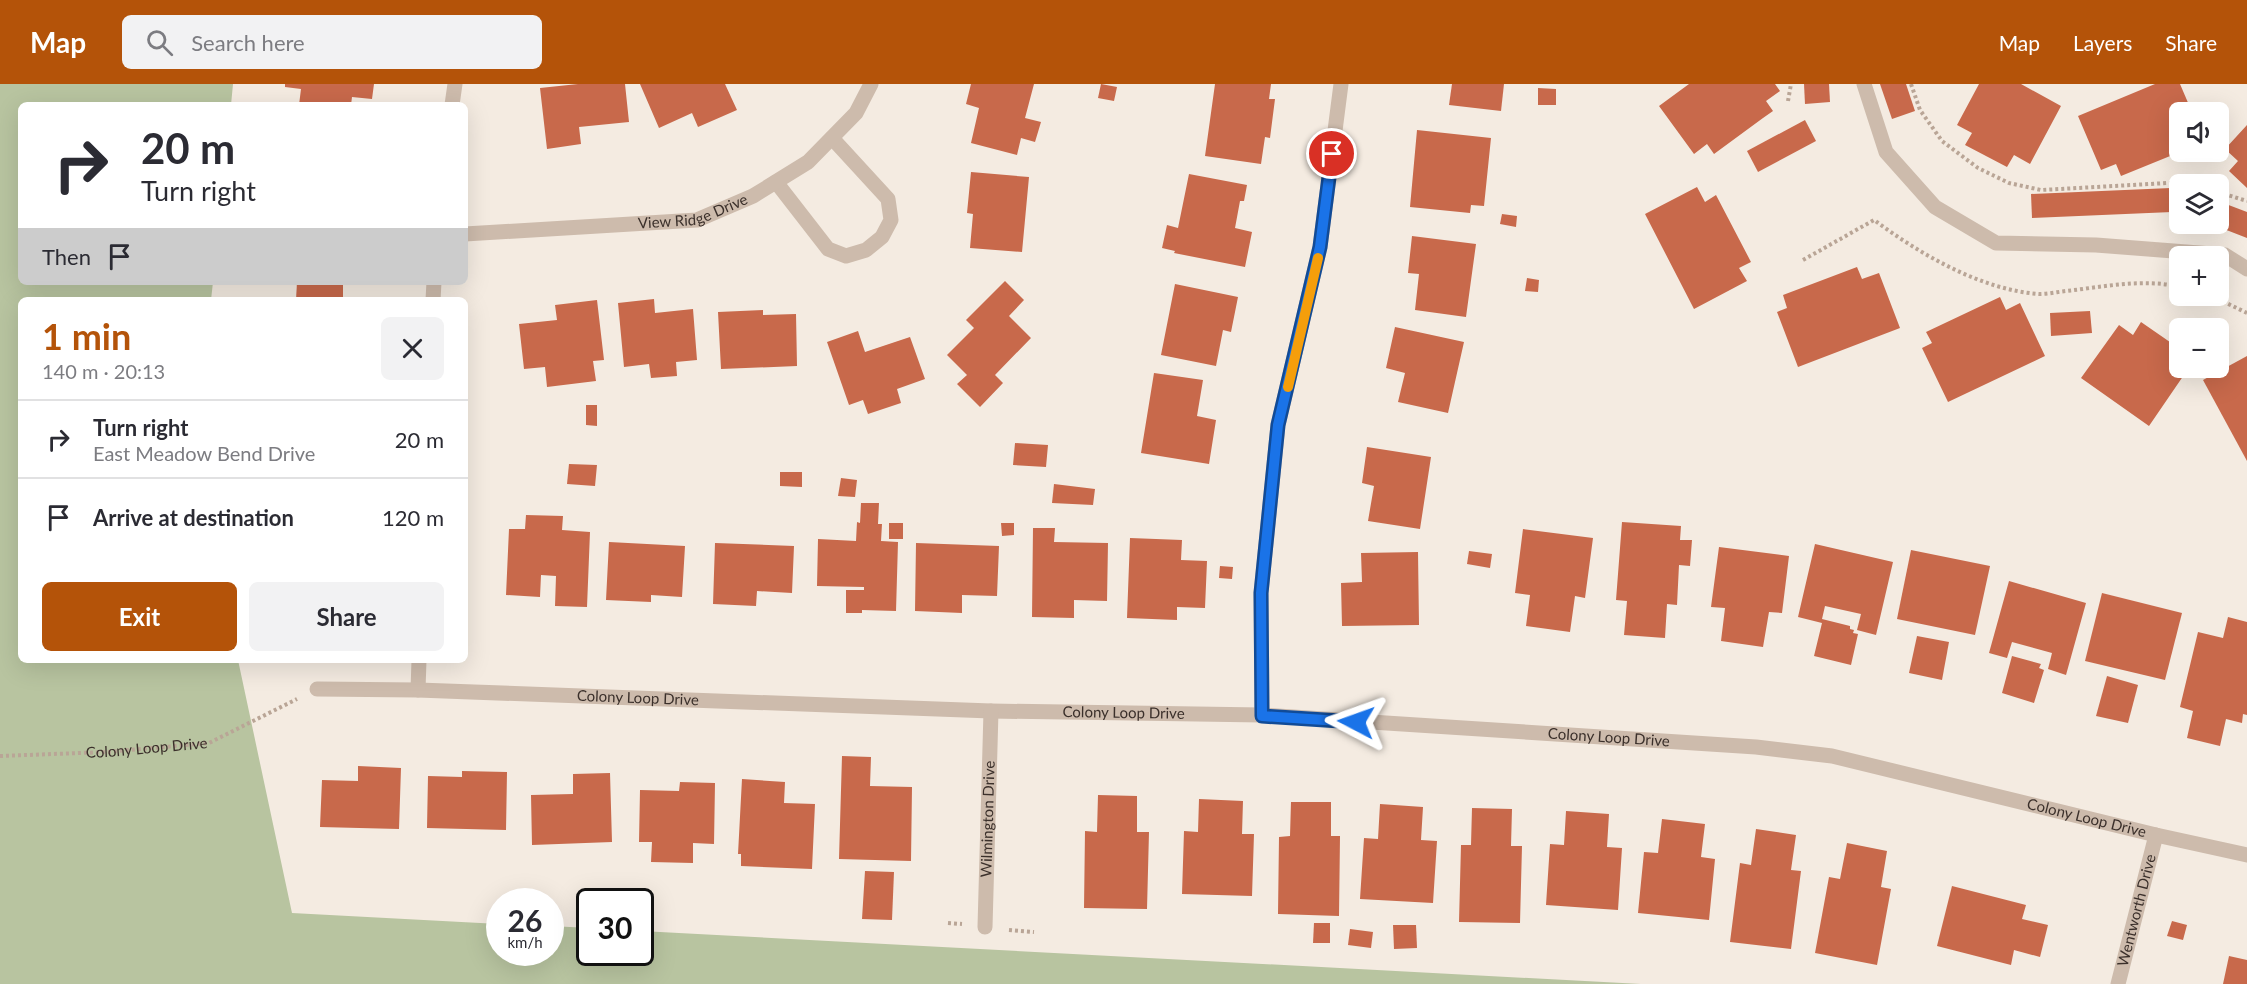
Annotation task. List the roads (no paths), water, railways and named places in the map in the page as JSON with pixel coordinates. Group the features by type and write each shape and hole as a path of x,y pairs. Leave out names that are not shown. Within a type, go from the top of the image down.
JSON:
{"street":[{"path":"452,102 455,84"},
{"name":"View Ridge Drive","path":"468,234 697,220 753,196 808,162 856,113 871,84"},
{"path":"1262,716 1261,593 1278,425 1320,247 1341,84"},
{"path":"1864,84 1886,152 1935,207 1996,243 2096,245 2225,255 2247,269"},
{"path":"776,182 828,249 846,256 866,250 882,237 891,220 888,199 832,138"},
{"path":"418,690 419,663"},
{"name":"Colony Loop Drive","path":"317,689 418,690 991,711 1262,716 1756,747 1832,756 2247,855"},
{"name":"Wilmington Drive","path":"985,927 991,711"},
{"name":"Wentworth Drive","path":"2118,984 2156,835"}]}
